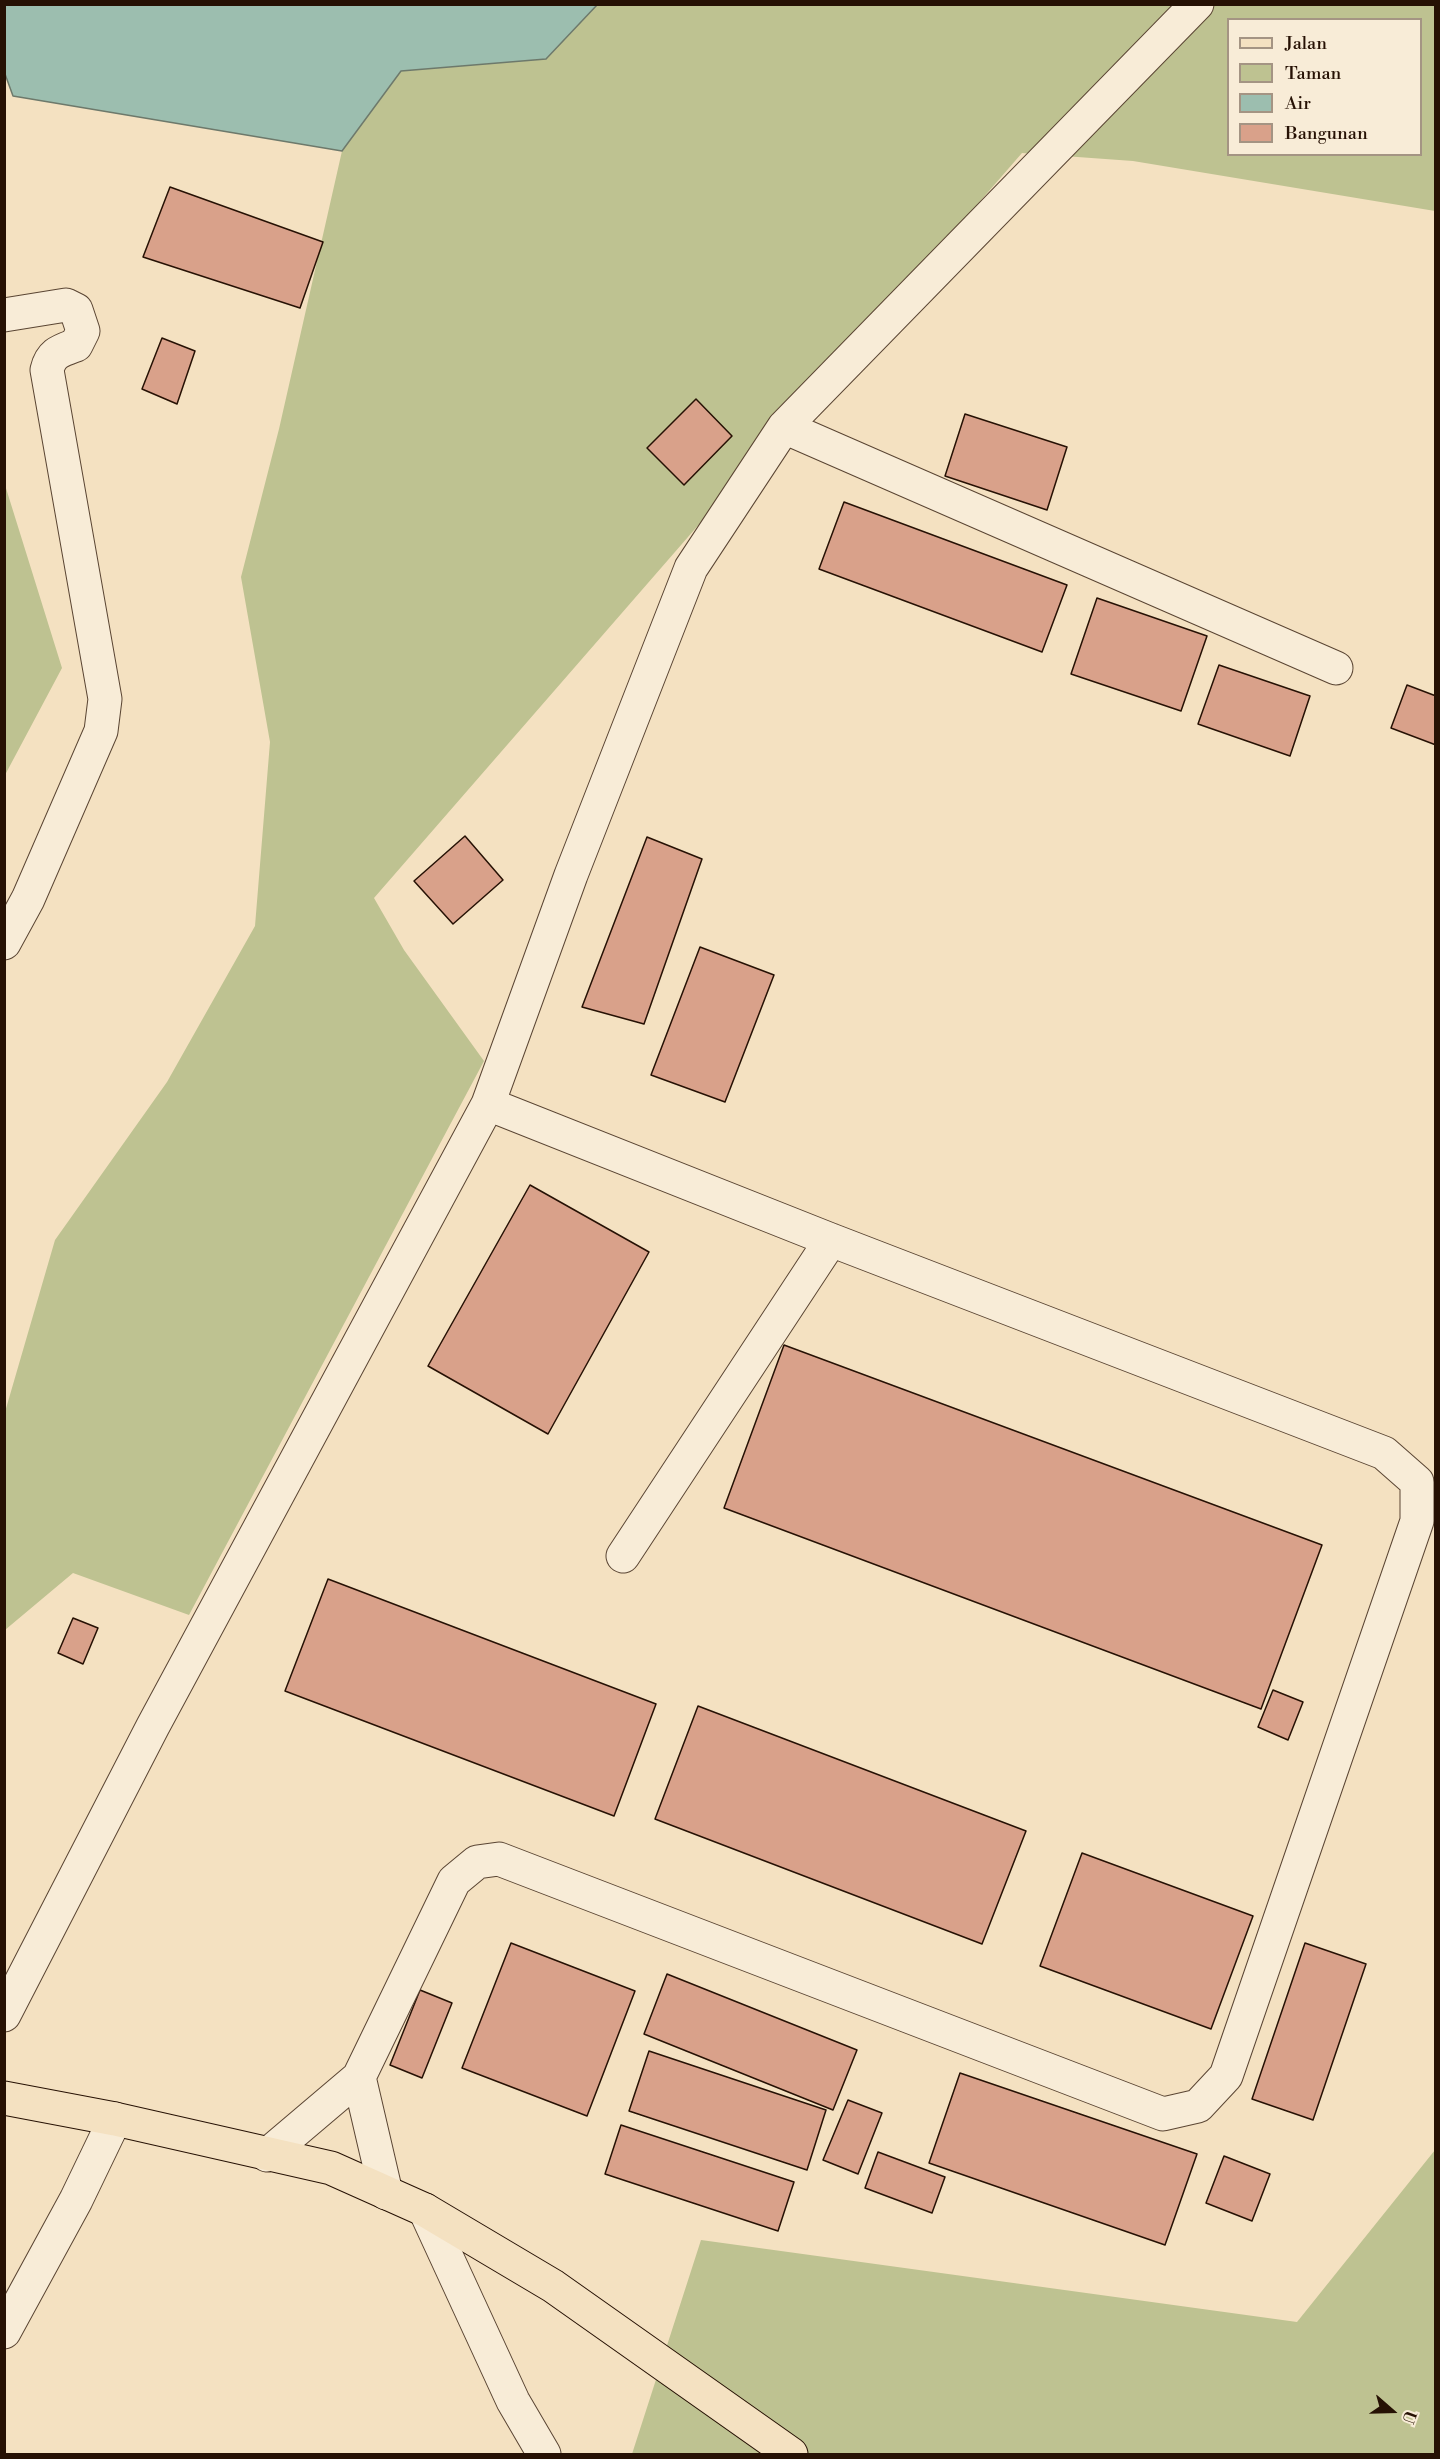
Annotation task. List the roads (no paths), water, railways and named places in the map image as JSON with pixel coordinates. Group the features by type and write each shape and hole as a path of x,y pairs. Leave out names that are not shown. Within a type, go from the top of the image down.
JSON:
{"main road":[{"path":"4,2098 115,2119 330,2168 425,2210 553,2286 790,2454"}],"lane":[{"path":"4,2015 153,1726 488,1104 571,875 691,568 784,427 1197,4"},
{"path":"4,315 66,305 76,310 82,331 76,345 56,352 50,358 47,370 105,699 102,731 28,899 4,943"},
{"path":"784,427 1336,668"},
{"path":"267,2155 359,2078 454,1881 477,1863 498,1859 1163,2114 1198,2106 1226,2076 1417,1521 1417,1482 1384,1453 831,1240 488,1104"},
{"path":"622,1556 831,1240"},
{"path":"359,2078 386,2193"},
{"path":"4,2332 76,2200 115,2119"},
{"path":"425,2210 513,2401 544,2454"}],"water":[{"path":"4,5 597,5 546,59 401,71 342,151 13,96 5,74"}]}
